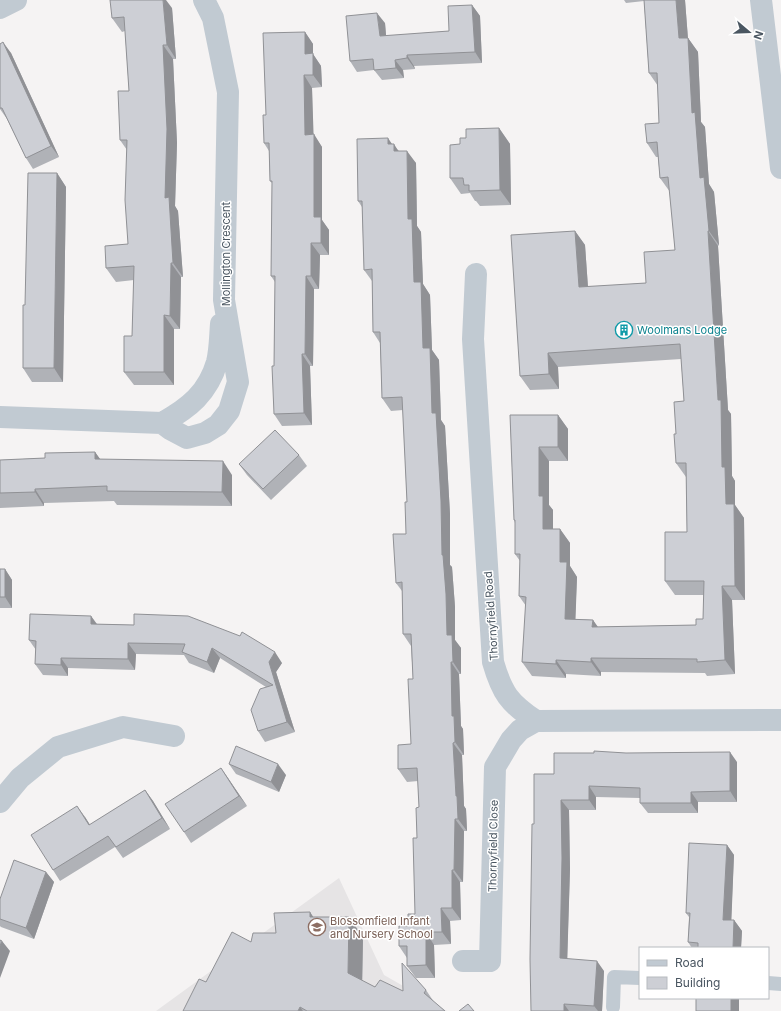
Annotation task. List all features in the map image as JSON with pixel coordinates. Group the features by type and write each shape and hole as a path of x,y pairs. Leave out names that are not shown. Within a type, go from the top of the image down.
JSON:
{"street":[{"path":"0,8 16,0"},
{"name":"Mollington Crescent","path":"162,423 187,438 205,433 218,425 228,411 238,382 224,300 228,92 213,18 204,0"},
{"path":"761,0 781,168"},
{"name":"Thornyfield Road","path":"476,274 473,339 493,662 498,681 508,699 520,710 536,721"},
{"path":"0,417 162,423 191,404 202,392 210,378 217,361 224,300"},
{"path":"536,721 781,720"},
{"name":"Thornyfield Close","path":"463,961 490,961 495,767 511,740 520,730 536,721"},
{"path":"0,802 20,778 58,747 123,727 174,736"}],"lane":[{"path":"613,1007 614,977 639,978"},
{"path":"769,984 781,984"}],"shaded area":[{"name":"Blossomfield Infant and Nursery School","path":"339,878 384,975 447,1011 156,1011"}],"building":[{"path":"110,0 163,0 167,45 163,45 167,129 165,198 169,197 173,263 171,263 170,316 164,315 164,372 124,372 124,336 132,336 134,266 106,268 105,246 128,244 125,200 127,140 120,140 118,91 129,91 124,17 112,18"},
{"path":"644,0 676,0 679,38 688,38 692,113 695,112 700,178 704,177 709,231 718,400 721,400 722,467 725,467 726,504 734,504 735,586 722,586 725,660 697,662 697,659 591,658 591,662 556,660 556,664 522,662 526,597 519,596 520,554 515,554 515,520 510,415 558,415 558,447 539,447 539,496 543,496 543,529 560,529 560,562 567,562 565,619 593,620 592,627 696,625 696,619 703,619 704,581 665,581 665,532 687,532 686,463 676,463 674,434 676,434 674,402 684,401 680,344 548,353 549,374 520,376 511,235 575,231 579,287 646,283 644,252 675,250 668,177 660,178 657,142 647,143 645,124 659,123 657,73 649,73"},
{"path":"472,5 475,52 407,55 407,58 395,60 396,68 374,70 373,59 350,61 346,16 377,13 380,36 449,31 448,6"},
{"path":"305,32 305,54 313,53 313,75 304,75 305,135 314,134 314,217 321,217 321,243 311,243 311,276 306,276 305,354 302,354 304,413 274,414 272,366 274,366 275,276 271,276 272,181 270,181 269,143 264,143 263,115 266,115 263,33"},
{"path":"3,42 51,146 26,158 2,108 0,108 0,44"},
{"path":"499,128 500,190 469,191 469,185 464,185 463,178 450,178 450,145 460,144 460,138 466,138 466,129"},
{"path":"388,138 388,144 394,144 394,151 407,151 408,219 412,219 414,282 421,282 423,348 430,348 432,413 436,413 447,635 452,635 452,716 454,716 455,742 453,743 458,819 455,819 454,870 452,870 452,908 441,908 442,932 426,932 426,965 407,966 407,946 399,946 399,926 408,926 408,914 415,914 413,838 417,838 416,808 419,807 417,768 398,769 398,745 411,744 408,679 413,679 411,634 403,634 402,582 396,583 393,534 406,534 405,502 407,502 402,397 382,398 380,332 373,332 372,269 364,270 362,201 358,201 357,139"},
{"path":"28,173 57,173 54,368 23,368 23,305 25,305"},
{"path":"275,430 299,455 263,489 239,464"},
{"path":"95,452 95,459 223,461 222,492 107,491 107,486 35,489 35,492 0,493 0,460 45,458 45,453"},
{"path":"0,569 5,569 5,597 0,597"},
{"path":"30,614 91,616 91,624 134,625 134,614 188,616 240,636 242,632 275,652 269,662 287,722 258,731 251,710 260,689 273,685 212,648 207,662 182,652 185,644 128,643 128,659 61,658 61,665 35,664 36,641 29,640"},
{"path":"236,746 278,764 271,782 229,764"},
{"path":"594,751 626,753 730,752 730,791 691,792 691,803 640,803 640,788 589,786 589,800 561,800 562,858 560,958 597,961 594,1006 564,1004 564,1011 531,1011 530,959 534,774 554,774 554,753 594,753"},
{"path":"221,768 239,796 184,832 165,804"},
{"path":"145,790 162,818 116,847 108,836 53,870 31,835 77,806 89,825"},
{"path":"689,843 727,845 723,920 734,920 733,947 698,947 698,943 688,942 690,913 686,913"},
{"path":"14,860 46,872 26,928 0,919 0,899"},
{"name":"Blossomfield Infant and Nursery School","path":"310,912 310,917 349,917 348,973 375,987 380,980 403,991 402,963 426,990 424,993 445,1011 307,1011 300,1007 298,1011 183,1011 199,979 206,982 232,932 251,942 253,933 276,933 274,913"},
{"path":"696,999 731,999 731,1011 696,1011"},
{"path":"468,1004 474,1011 459,1011"}],"place":[{"name":"Woolmans Lodge","path":"624,330"},
{"name":"Blossomfield Infant and Nursery School","path":"317,927"}]}
